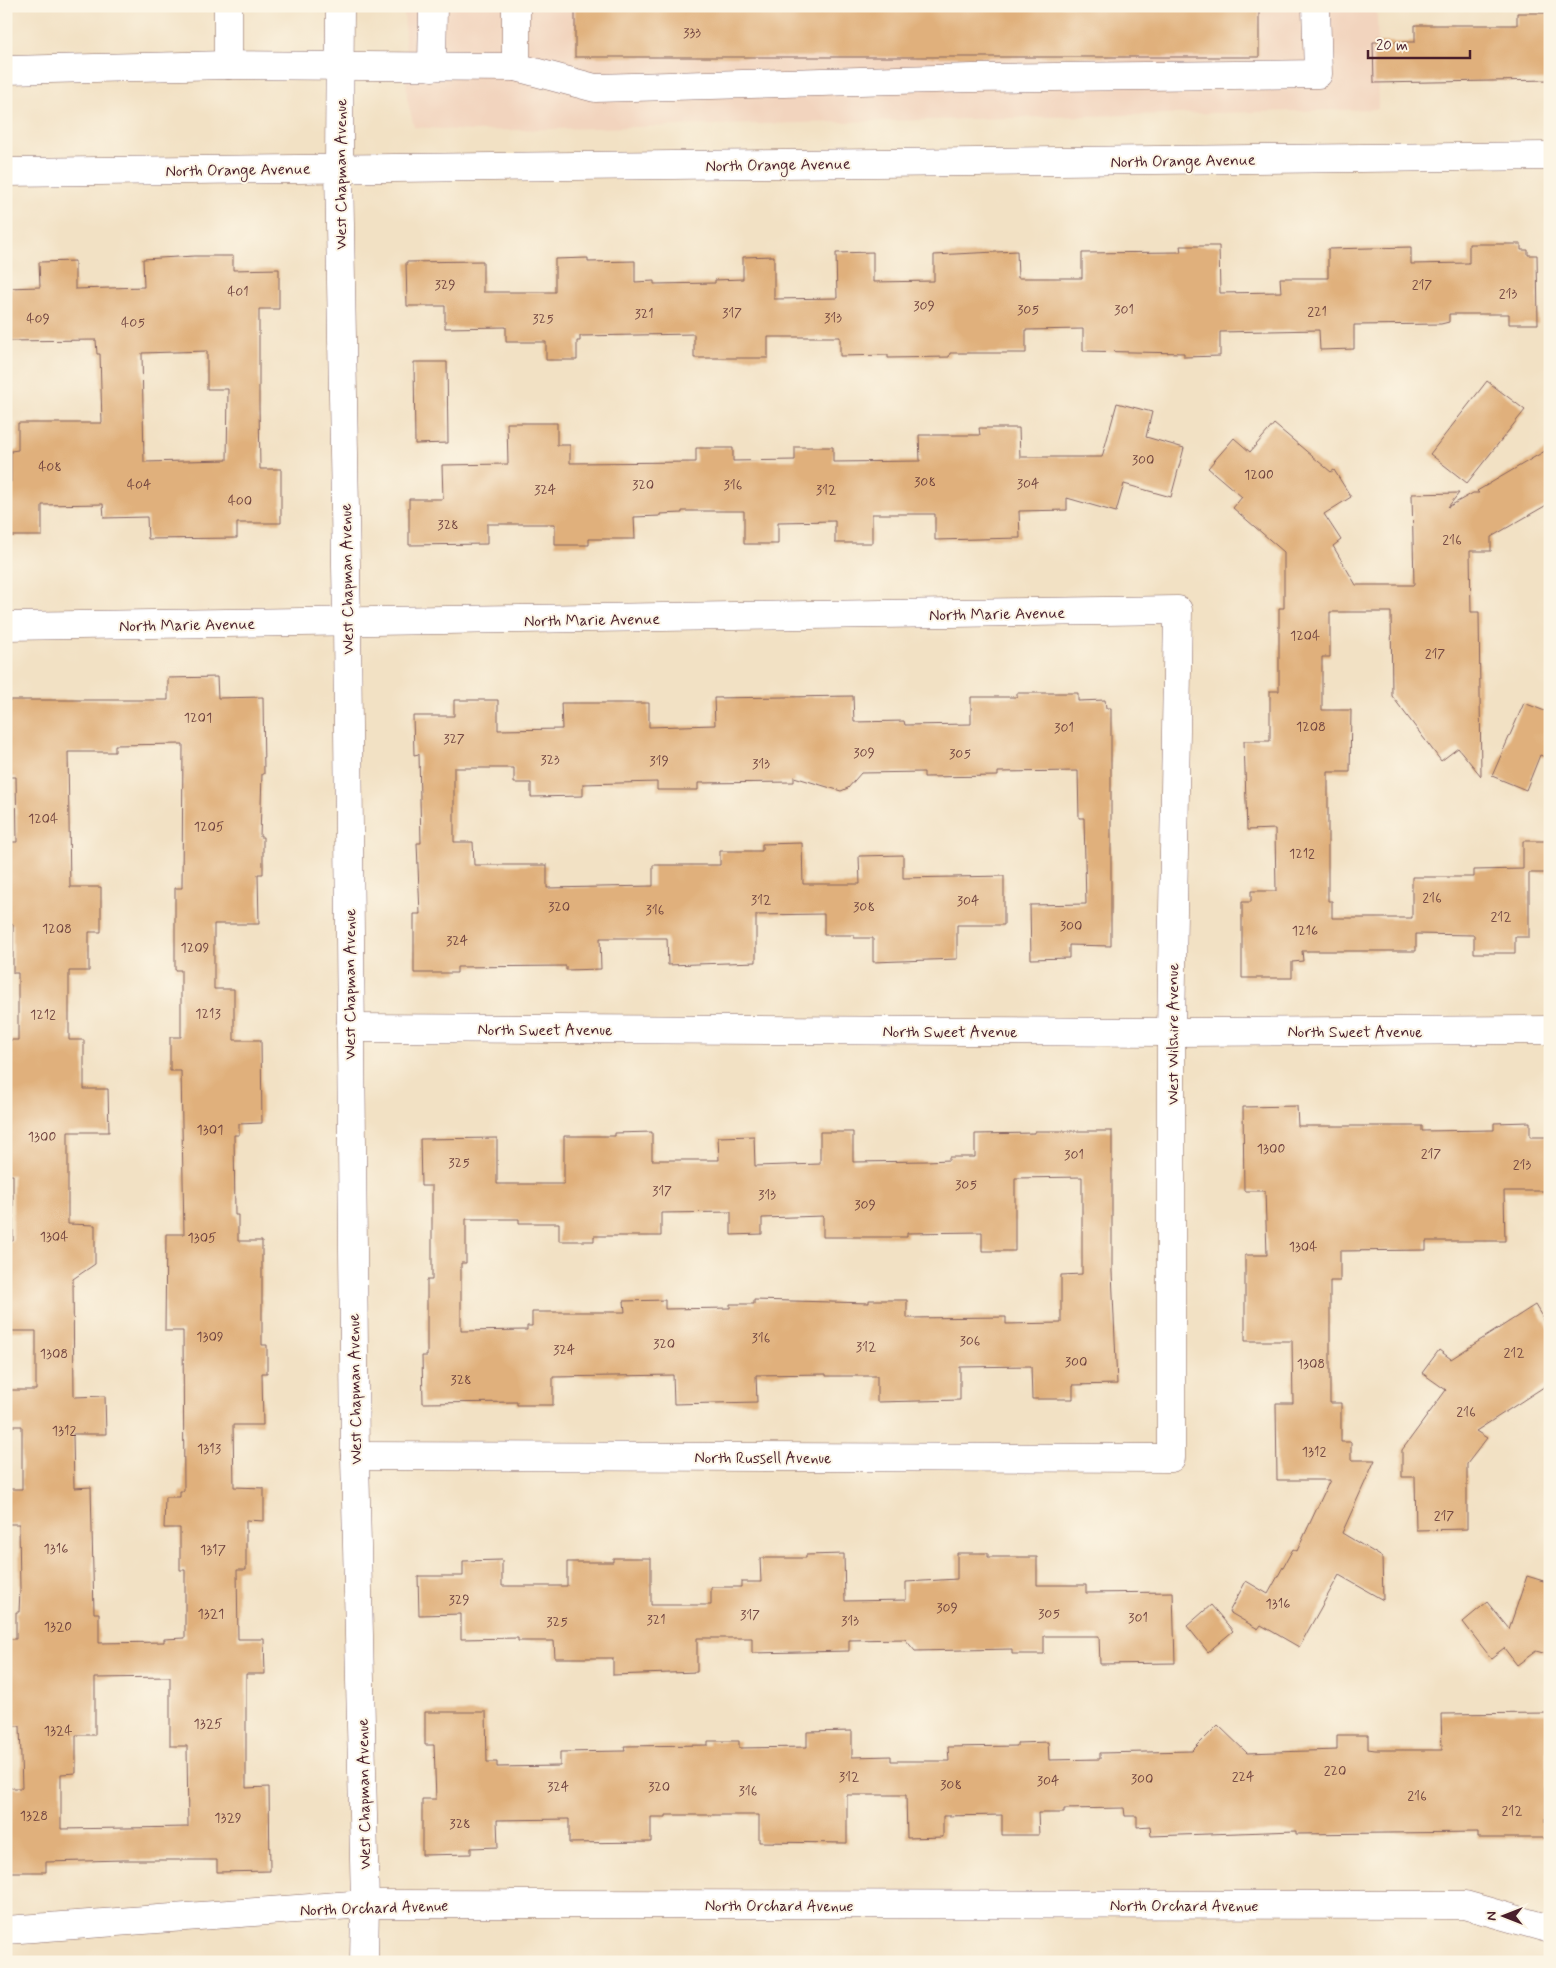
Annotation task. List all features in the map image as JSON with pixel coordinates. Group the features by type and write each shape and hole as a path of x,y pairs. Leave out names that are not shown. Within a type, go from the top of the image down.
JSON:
{"street":[{"path":"228,6 228,65"},
{"name":"West Chapman Avenue","path":"340,6 339,168 347,623 355,1456 365,1904 364,1962"},
{"path":"432,67 433,6"},
{"path":"516,6 516,67"},
{"path":"6,70 228,65 516,67 596,88 973,78 1318,74 1316,6"},
{"name":"North Orange Avenue","path":"6,172 1550,156"},
{"name":"North Marie Avenue","path":"6,626 347,623 1178,610"},
{"name":"West Wilshire Avenue","path":"1171,1458 1171,1032 1178,610"},
{"name":"North Sweet Avenue","path":"350,1028 1171,1032 1550,1030"},
{"name":"North Russell Avenue","path":"355,1456 1171,1458"},
{"name":"North Orchard Avenue","path":"6,1930 365,1904 1465,1905 1550,1930"}],"shaded area":[{"path":"404,6 1377,6 1378,109 471,131 414,127 407,98"}],"building":[{"path":"575,6 1259,6 1259,57 575,57"},
{"path":"1517,13 1550,13 1550,80 1374,83 1373,42 1415,42 1415,25 1517,25"},
{"path":"1469,244 1521,244 1521,250 1528,250 1528,255 1537,255 1538,324 1509,324 1509,314 1449,314 1449,322 1441,324 1354,325 1354,349 1320,350 1319,330 1220,332 1220,356 1184,357 1184,353 1083,351 1083,329 1026,330 1026,353 950,353 949,357 888,358 888,355 840,356 840,337 768,337 768,358 694,358 694,334 580,336 580,341 577,341 577,360 546,360 546,342 506,342 506,327 445,328 445,306 407,306 406,262 483,261 483,292 555,292 555,259 588,258 588,262 635,261 635,282 654,281 654,284 715,283 715,280 743,279 743,257 774,256 774,299 837,298 836,253 873,252 873,282 934,281 934,255 1017,251 1018,278 1082,278 1082,253 1181,252 1180,246 1219,246 1220,293 1281,292 1280,278 1328,278 1328,249 1411,247 1411,264 1469,263"},
{"path":"233,256 233,270 279,269 279,309 259,309 259,406 260,469 281,469 281,523 237,523 237,538 148,539 147,517 104,518 103,504 42,505 42,536 7,536 7,482 11,482 11,451 18,450 18,423 102,423 100,354 97,354 96,340 6,341 6,288 40,287 39,262 75,261 75,289 144,287 143,259","holes":["207,351 207,389 228,389 227,460 144,462 142,353"]},
{"path":"414,362 447,362 448,443 415,444"},
{"path":"1487,381 1525,410 1467,483 1430,454"},
{"path":"1117,403 1152,412 1146,437 1184,448 1171,497 1124,484 1116,512 1067,498 1067,510 1019,511 1020,538 935,540 935,514 872,514 872,543 835,543 835,521 778,522 778,544 744,544 744,511 682,511 682,513 660,514 660,516 634,517 635,539 589,539 589,545 555,545 555,524 487,524 487,544 409,545 409,499 443,499 442,465 508,464 507,423 557,423 557,445 570,445 570,463 696,462 696,448 733,448 733,461 795,460 795,447 833,447 833,462 920,461 919,435 980,435 979,428 1019,428 1020,457 1102,457"},
{"path":"1274,424 1331,472 1334,470 1351,497 1324,514 1341,540 1333,546 1356,585 1414,585 1412,494 1459,493 1448,507 1473,493 1479,493 1477,491 1550,448 1550,503 1491,537 1491,551 1470,551 1471,612 1479,612 1481,776 1458,748 1441,761 1392,696 1391,612 1330,612 1330,657 1322,657 1322,710 1351,710 1350,772 1328,772 1328,901 1332,901 1332,918 1412,918 1412,877 1474,877 1474,870 1523,869 1523,841 1550,841 1550,873 1529,873 1529,937 1515,937 1515,953 1474,953 1474,935 1416,934 1416,951 1302,951 1303,961 1292,962 1292,978 1242,978 1242,902 1251,902 1251,891 1276,891 1275,829 1247,830 1244,741 1270,741 1270,691 1279,691 1279,608 1284,608 1284,552 1233,508 1242,497 1208,468 1234,438 1250,452"},
{"path":"217,677 218,698 263,697 264,774 262,774 260,837 263,837 263,874 258,874 259,924 214,924 214,989 234,989 234,1040 261,1040 262,1123 239,1124 239,1135 234,1135 235,1215 238,1215 238,1241 262,1241 262,1345 267,1345 267,1373 262,1373 263,1425 233,1425 234,1487 264,1488 264,1521 246,1520 246,1570 237,1570 238,1639 264,1639 265,1674 246,1674 246,1788 269,1787 270,1871 217,1872 217,1860 123,1860 46,1862 46,1872 6,1872 6,1788 22,1788 20,1726 6,1726 6,1639 16,1639 16,1612 19,1612 20,1590 19,1524 6,1524 6,1489 22,1489 22,1426 6,1426 6,1390 36,1390 36,1331 6,1331 6,1241 13,1241 13,1175 6,1175 6,1040 18,1040 18,973 13,973 13,924 6,924 6,842 17,842 16,777 6,777 6,700 168,700 168,678","holes":["183,744 182,888 175,888 175,970 181,970 181,1037 170,1037 170,1071 181,1071 184,1234 166,1234 165,1331 183,1331 184,1491 180,1491 180,1497 165,1497 164,1528 180,1528 180,1570 185,1570 185,1638 164,1639 164,1642 99,1643 99,1613 94,1613 91,1487 74,1488 73,1434 106,1434 105,1396 74,1397 73,1279 95,1264 95,1225 68,1224 68,1132 109,1132 108,1089 84,1089 84,1040 69,1040 69,971 89,971 89,932 101,932 101,887 70,887 68,752 115,752 115,745","170,1677 170,1746 187,1746 188,1827 61,1829 61,1774 76,1773 76,1735 95,1735 95,1678"]},
{"path":"1017,693 1078,693 1078,701 1105,700 1106,708 1111,708 1111,946 1069,945 1069,958 1031,959 1030,905 1086,904 1084,818 1079,818 1078,771 998,772 998,776 924,777 924,772 861,773 848,788 841,791 794,777 794,782 698,783 698,790 657,790 657,782 583,784 583,796 531,797 531,783 514,783 514,768 454,768 454,842 473,842 474,865 547,865 547,888 653,886 653,865 720,865 720,851 762,851 762,844 802,843 803,884 860,884 859,856 903,855 903,878 1004,876 1004,925 957,925 957,959 873,962 873,938 854,938 854,935 824,935 824,914 756,915 756,962 668,965 667,938 600,938 601,969 566,970 566,966 457,967 457,973 414,973 414,914 420,914 417,843 421,843 419,754 414,755 413,716 454,716 454,700 498,700 498,730 562,729 561,703 649,703 649,727 715,725 714,698 853,696 854,722 904,721 905,725 971,724 971,697 1017,697"},
{"path":"1524,703 1550,713 1550,759 1540,755 1526,790 1492,776"},
{"path":"1297,1106 1298,1126 1422,1126 1422,1131 1494,1130 1494,1123 1530,1122 1530,1137 1550,1137 1550,1191 1504,1191 1505,1241 1426,1241 1426,1250 1340,1251 1340,1281 1330,1281 1330,1403 1341,1403 1341,1442 1351,1442 1351,1460 1375,1460 1342,1533 1382,1557 1383,1600 1339,1575 1299,1647 1261,1625 1258,1629 1229,1612 1246,1581 1268,1594 1293,1549 1297,1551 1330,1480 1277,1480 1276,1403 1293,1403 1292,1341 1245,1341 1245,1255 1267,1255 1265,1191 1244,1191 1243,1107"},
{"path":"1035,1131 1112,1131 1112,1272 1117,1384 1073,1385 1073,1399 1032,1399 1031,1366 960,1367 960,1400 877,1402 877,1376 826,1376 826,1374 756,1375 757,1402 674,1404 673,1375 553,1377 553,1405 517,1405 517,1402 423,1403 422,1356 427,1356 427,1280 432,1280 432,1186 421,1186 420,1139 497,1138 497,1184 564,1184 564,1136 615,1136 615,1133 652,1132 652,1160 719,1160 718,1137 754,1136 755,1166 820,1164 820,1132 853,1132 853,1162 927,1161 949,1160 949,1157 975,1157 975,1134 1035,1133","holes":["1082,1177 1082,1274 1061,1275 1061,1323 1006,1324 1006,1317 907,1318 907,1300 869,1300 869,1303 754,1300 754,1304 730,1304 730,1308 665,1309 665,1300 624,1301 625,1312 532,1312 532,1326 527,1326 527,1330 461,1331 461,1263 466,1263 466,1219 519,1219 519,1223 559,1223 559,1241 594,1241 594,1236 661,1236 661,1213 731,1212 731,1235 762,1234 762,1218 823,1216 823,1237 907,1237 907,1233 982,1232 982,1251 1015,1251 1015,1178"]},
{"path":"1535,1305 1550,1330 1550,1383 1476,1431 1487,1438 1467,1464 1467,1529 1416,1530 1415,1477 1402,1477 1402,1450 1446,1390 1422,1373 1439,1350 1451,1359"},
{"path":"957,1553 988,1553 988,1557 1037,1557 1037,1585 1086,1585 1086,1593 1173,1592 1175,1663 1100,1664 1099,1636 1044,1636 1044,1654 1012,1654 1012,1649 915,1651 905,1639 849,1640 849,1651 752,1653 752,1638 697,1638 697,1672 613,1675 613,1658 555,1658 554,1641 518,1641 518,1638 461,1639 461,1614 419,1615 418,1576 463,1576 463,1561 502,1560 502,1586 567,1586 567,1562 613,1562 613,1558 651,1558 651,1605 711,1605 711,1587 741,1587 741,1582 761,1582 760,1558 806,1558 806,1555 844,1554 845,1601 906,1600 906,1582 957,1579"},
{"path":"1527,1576 1550,1583 1550,1655 1536,1651 1517,1665 1504,1648 1491,1658 1463,1622 1487,1602 1509,1629"},
{"path":"1211,1605 1233,1631 1208,1652 1187,1626"},
{"path":"425,1712 486,1712 487,1762 497,1762 497,1767 560,1766 560,1752 625,1751 624,1746 708,1745 708,1741 739,1741 739,1748 807,1747 807,1732 852,1731 852,1757 891,1756 891,1761 949,1761 948,1747 1017,1746 1017,1743 1048,1742 1049,1760 1100,1759 1100,1753 1192,1751 1218,1725 1247,1753 1337,1750 1337,1735 1368,1735 1368,1749 1375,1750 1442,1750 1441,1714 1550,1713 1550,1751 1546,1751 1546,1838 1478,1838 1478,1832 1296,1834 1296,1831 1151,1836 1150,1826 1137,1827 1137,1816 1125,1816 1124,1808 1064,1809 1064,1813 1038,1813 1039,1835 1002,1835 1002,1815 943,1816 943,1837 907,1838 906,1795 847,1795 847,1843 759,1842 759,1815 666,1815 666,1817 651,1817 651,1842 569,1843 569,1819 497,1820 498,1847 471,1848 471,1854 422,1855 422,1799 436,1799 434,1745 425,1745"}]}
